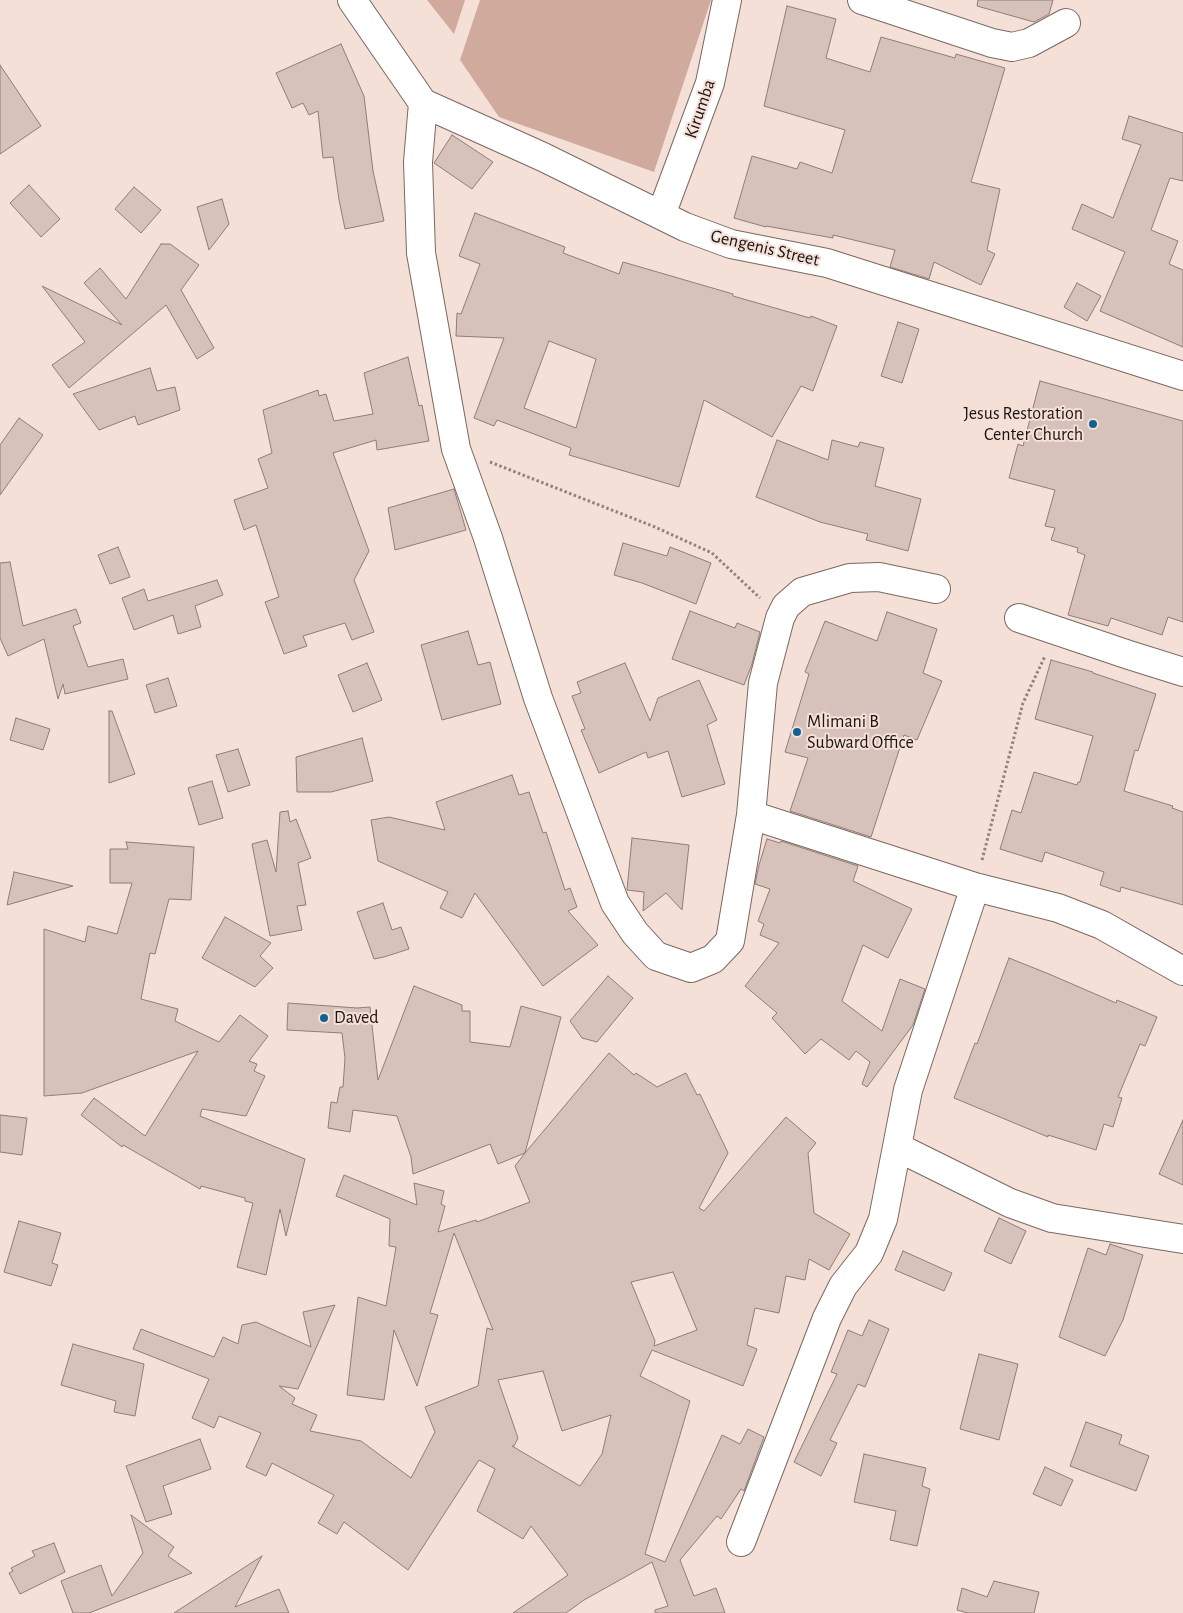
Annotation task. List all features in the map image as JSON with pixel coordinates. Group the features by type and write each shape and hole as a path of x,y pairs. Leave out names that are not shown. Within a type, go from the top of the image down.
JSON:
{"street":[{"path":"352,0 423,103 418,162 420,253 458,454 488,538 538,698 615,902 635,933 656,956 691,968 713,959 730,942 751,815 763,683 780,618 786,606 802,592 850,578 879,576 936,589"},
{"path":"862,0 992,43 1012,46 1029,43 1066,23"},
{"name":"Kirumba","path":"661,215 710,83 732,2"},
{"name":"Gengenis Street","path":"423,103 543,157 685,227 731,244 828,263 1183,376"},
{"path":"1019,618 1183,672"},
{"path":"751,815 975,886 1058,908 1102,925 1183,971"},
{"path":"741,1542 827,1318 843,1286 869,1253 883,1219 908,1090 975,886"},
{"path":"897,1147 1010,1203 1052,1218 1183,1238"}],"path":[{"path":"458,454 494,463 655,527 712,553 780,618"},
{"path":"975,886 1023,703 1057,631"}],"shaded area":[{"path":"427,0 465,0 454,34"},
{"path":"480,0 711,0 654,172 499,117 460,60"}],"building":[{"path":"978,0 1053,0 1049,14 1034,22 977,6"},
{"path":"787,6 836,19 826,58 870,72 881,37 955,58 956,54 1005,68 971,182 1000,189 987,250 995,254 981,285 934,262 929,279 890,267 895,250 833,235 833,238 766,227 734,218 752,156 797,169 800,162 832,173 845,130 764,106"},
{"path":"341,44 364,96 373,171 384,221 345,229 333,157 323,158 318,111 309,115 303,103 292,108 276,73"},
{"path":"0,65 41,126 0,154"},
{"path":"1129,116 1183,133 1183,181 1170,178 1151,230 1178,241 1169,264 1183,270 1183,347 1100,311 1125,252 1072,229 1082,204 1113,218 1141,145 1122,139"},
{"path":"452,135 493,162 472,189 434,163"},
{"path":"29,185 60,219 41,237 10,203"},
{"path":"134,187 161,210 141,233 115,209"},
{"path":"222,199 229,224 209,250 197,207"},
{"path":"475,213 565,247 563,253 619,274 623,262 733,294 733,296 810,318 811,316 837,326 813,391 801,386 772,437 704,400 679,487 569,455 571,448 497,420 494,426 474,418 504,338 456,336 457,313 461,314 480,264 459,256","holes":["549,341 596,359 576,428 524,408"]},
{"path":"161,244 170,244 199,265 181,290 214,348 197,359 166,305 69,388 52,365 85,342 42,286 122,325 84,283 100,268 126,299"},
{"path":"1077,283 1101,296 1087,321 1064,307"},
{"path":"898,322 919,329 902,383 881,376"},
{"path":"408,357 419,406 422,405 429,441 377,450 376,440 333,453 369,551 354,580 374,632 352,640 345,623 303,636 307,646 284,654 265,602 279,597 256,525 244,530 234,500 268,488 258,459 272,453 263,410 318,390 319,396 326,394 334,421 373,414 364,373"},
{"path":"150,368 157,391 175,387 180,410 138,425 135,416 99,430 73,394"},
{"path":"1040,381 1183,421 1183,622 1168,617 1162,635 1111,618 1108,626 1068,615 1085,555 1077,552 1078,548 1051,540 1055,528 1045,526 1055,490 1009,478 1018,444 1023,446"},
{"path":"19,418 43,435 0,495 0,445"},
{"path":"777,440 828,460 832,440 858,447 860,442 884,448 875,486 921,499 908,551 866,540 868,534 820,522 756,497"},
{"path":"454,489 466,530 395,550 388,508"},
{"path":"623,543 667,556 670,547 711,563 696,604 642,583 614,575"},
{"path":"118,547 130,577 110,584 98,555"},
{"path":"10,562 23,626 76,609 81,623 73,626 88,667 123,659 128,679 65,694 63,684 58,699 44,639 8,656 0,638 0,563"},
{"path":"217,580 223,595 195,606 201,627 178,634 173,615 134,630 122,598 144,589 148,601"},
{"path":"690,611 735,628 737,623 760,632 752,664 744,685 672,659"},
{"path":"887,612 937,629 923,673 942,681 917,740 904,735 871,837 790,811 808,758 785,752 809,674 805,672 825,621 877,641"},
{"path":"468,631 478,665 490,662 501,704 442,720 421,645"},
{"path":"1051,660 1093,672 1156,694 1138,751 1135,750 1124,791 1173,806 1172,808 1183,812 1183,905 1121,887 1120,892 1100,885 1104,872 1045,852 1042,862 1000,849 1012,810 1021,813 1034,772 1077,785 1080,782 1093,736 1035,719"},
{"path":"367,663 382,700 353,712 338,675"},
{"path":"625,663 650,721 658,698 699,680 717,720 707,725 725,784 682,797 668,751 648,758 646,752 599,773 581,730 585,729 572,696 581,693 577,682"},
{"path":"168,678 177,706 155,713 146,685"},
{"path":"109,711 112,711 135,774 109,783"},
{"path":"16,718 50,729 43,750 10,740"},
{"path":"362,738 373,781 331,792 297,792 296,757"},
{"path":"238,749 250,785 228,792 216,755"},
{"path":"512,775 519,795 529,792 543,833 546,832 565,890 570,888 577,907 568,911 598,945 543,986 475,893 462,918 440,908 448,892 378,861 371,820 389,817 445,830 436,802"},
{"path":"212,781 223,818 199,825 188,788"},
{"path":"288,811 290,822 296,819 311,858 298,863 306,905 297,906 302,930 270,936 252,844 267,840 276,872 280,812"},
{"path":"632,838 689,845 682,910 666,893 643,911 644,892 627,890"},
{"path":"767,839 780,843 781,841 858,866 853,881 912,909 888,958 863,945 842,1001 882,1031 900,979 925,989 913,1025 867,1087 862,1084 870,1062 856,1051 849,1060 821,1039 805,1054 772,1018 777,1013 745,986 779,943 760,935 764,924 758,921 770,889 755,884"},
{"path":"126,842 194,847 191,900 169,899 155,954 150,953 141,999 178,1009 175,1021 219,1042 240,1015 268,1036 249,1061 257,1064 254,1071 265,1076 246,1116 202,1109 200,1116 305,1159 286,1236 280,1209 266,1275 237,1267 253,1203 245,1201 245,1198 201,1186 200,1189 123,1145 122,1147 81,1115 94,1098 145,1136 198,1051 82,1093 44,1096 44,929 85,942 88,926 117,934 132,883 110,883 110,849 128,849"},
{"path":"14,872 73,886 7,905"},
{"path":"383,903 392,930 401,927 409,949 374,959 357,912"},
{"path":"225,917 271,943 260,956 273,968 255,987 202,958"},
{"path":"1009,958 1116,1003 1117,1000 1157,1017 1145,1046 1140,1044 1118,1097 1122,1098 1113,1127 1104,1124 1096,1150 1048,1135 1048,1137 954,1098 975,1043 977,1044"},
{"path":"608,976 633,998 597,1042 582,1038 570,1021"},
{"path":"414,986 462,1005 462,1011 470,1011 470,1042 510,1047 521,1006 561,1017 525,1153 498,1164 490,1144 413,1174 411,1157 397,1116 353,1110 350,1132 328,1128 331,1102 337,1103 340,1087 343,1087 345,1058 342,1033 287,1030 288,1003 357,1008 370,1007 378,1080"},
{"path":"609,1053 634,1075 636,1073 657,1087 686,1073 697,1095 700,1094 728,1153 699,1208 704,1211 786,1117 816,1143 808,1153 814,1213 850,1234 829,1270 809,1259 805,1280 786,1276 779,1313 755,1308 747,1345 757,1349 743,1386 652,1350 640,1376 690,1401 645,1554 665,1562 722,1435 740,1444 748,1429 764,1437 744,1491 741,1489 721,1519 717,1516 680,1560 694,1596 716,1588 725,1613 655,1613 655,1610 668,1606 652,1562 584,1600 566,1613 513,1613 568,1575 531,1526 523,1539 477,1511 495,1469 479,1460 408,1570 344,1522 337,1534 318,1523 334,1495 272,1463 266,1476 246,1467 261,1433 219,1416 214,1428 192,1418 209,1379 133,1349 141,1329 214,1357 223,1337 238,1344 242,1325 256,1322 311,1347 303,1312 335,1305 298,1389 279,1386 295,1398 292,1404 317,1415 310,1431 361,1441 411,1478 435,1432 425,1407 478,1386 487,1328 493,1330 454,1233 430,1313 438,1315 417,1386 394,1330 384,1400 347,1395 358,1297 386,1306 396,1247 389,1246 390,1219 336,1196 344,1175 417,1205 414,1183 444,1191 441,1204 445,1206 438,1232 476,1220 477,1222 530,1202 515,1166","holes":["673,1272 697,1330 654,1346 655,1341 631,1282","543,1371 562,1431 611,1415 602,1454 580,1486 512,1446 514,1446 518,1438 498,1380"]},
{"path":"0,1115 27,1118 22,1155 0,1152"},
{"path":"1183,1120 1183,1185 1159,1174"},
{"path":"999,1218 1026,1231 1011,1264 984,1251"},
{"path":"19,1221 61,1233 52,1263 58,1265 51,1286 4,1272"},
{"path":"1110,1244 1143,1255 1123,1320 1105,1356 1059,1337 1088,1248 1106,1255"},
{"path":"903,1251 952,1273 944,1291 895,1270"},
{"path":"869,1320 889,1329 865,1387 858,1384 830,1440 837,1443 821,1476 794,1462 837,1374 831,1372 848,1330 862,1336"},
{"path":"73,1344 144,1364 135,1416 114,1412 116,1401 61,1385"},
{"path":"979,1354 1018,1364 999,1440 960,1429"},
{"path":"1086,1422 1122,1435 1119,1444 1149,1456 1136,1491 1070,1466"},
{"path":"200,1439 211,1469 163,1486 172,1514 146,1522 126,1466"},
{"path":"864,1454 926,1468 922,1486 930,1489 917,1546 890,1540 896,1511 854,1502"},
{"path":"1045,1467 1073,1480 1061,1506 1033,1494"},
{"path":"131,1515 174,1547 168,1556 192,1573 89,1613 73,1613 61,1581 101,1565 112,1596 143,1553"},
{"path":"54,1543 65,1572 20,1594 9,1573 13,1571 11,1568 35,1556 32,1551"},
{"path":"262,1556 235,1607 279,1589 289,1613 174,1613"},
{"path":"994,1581 1039,1592 1034,1613 968,1613 957,1610 962,1588 987,1597"}],"place":[{"name":"Jesus Restoration Center Church","path":"1093,424"},
{"name":"Mlimani B Subward Office","path":"797,732"},
{"name":"Daved","path":"324,1018"}]}
